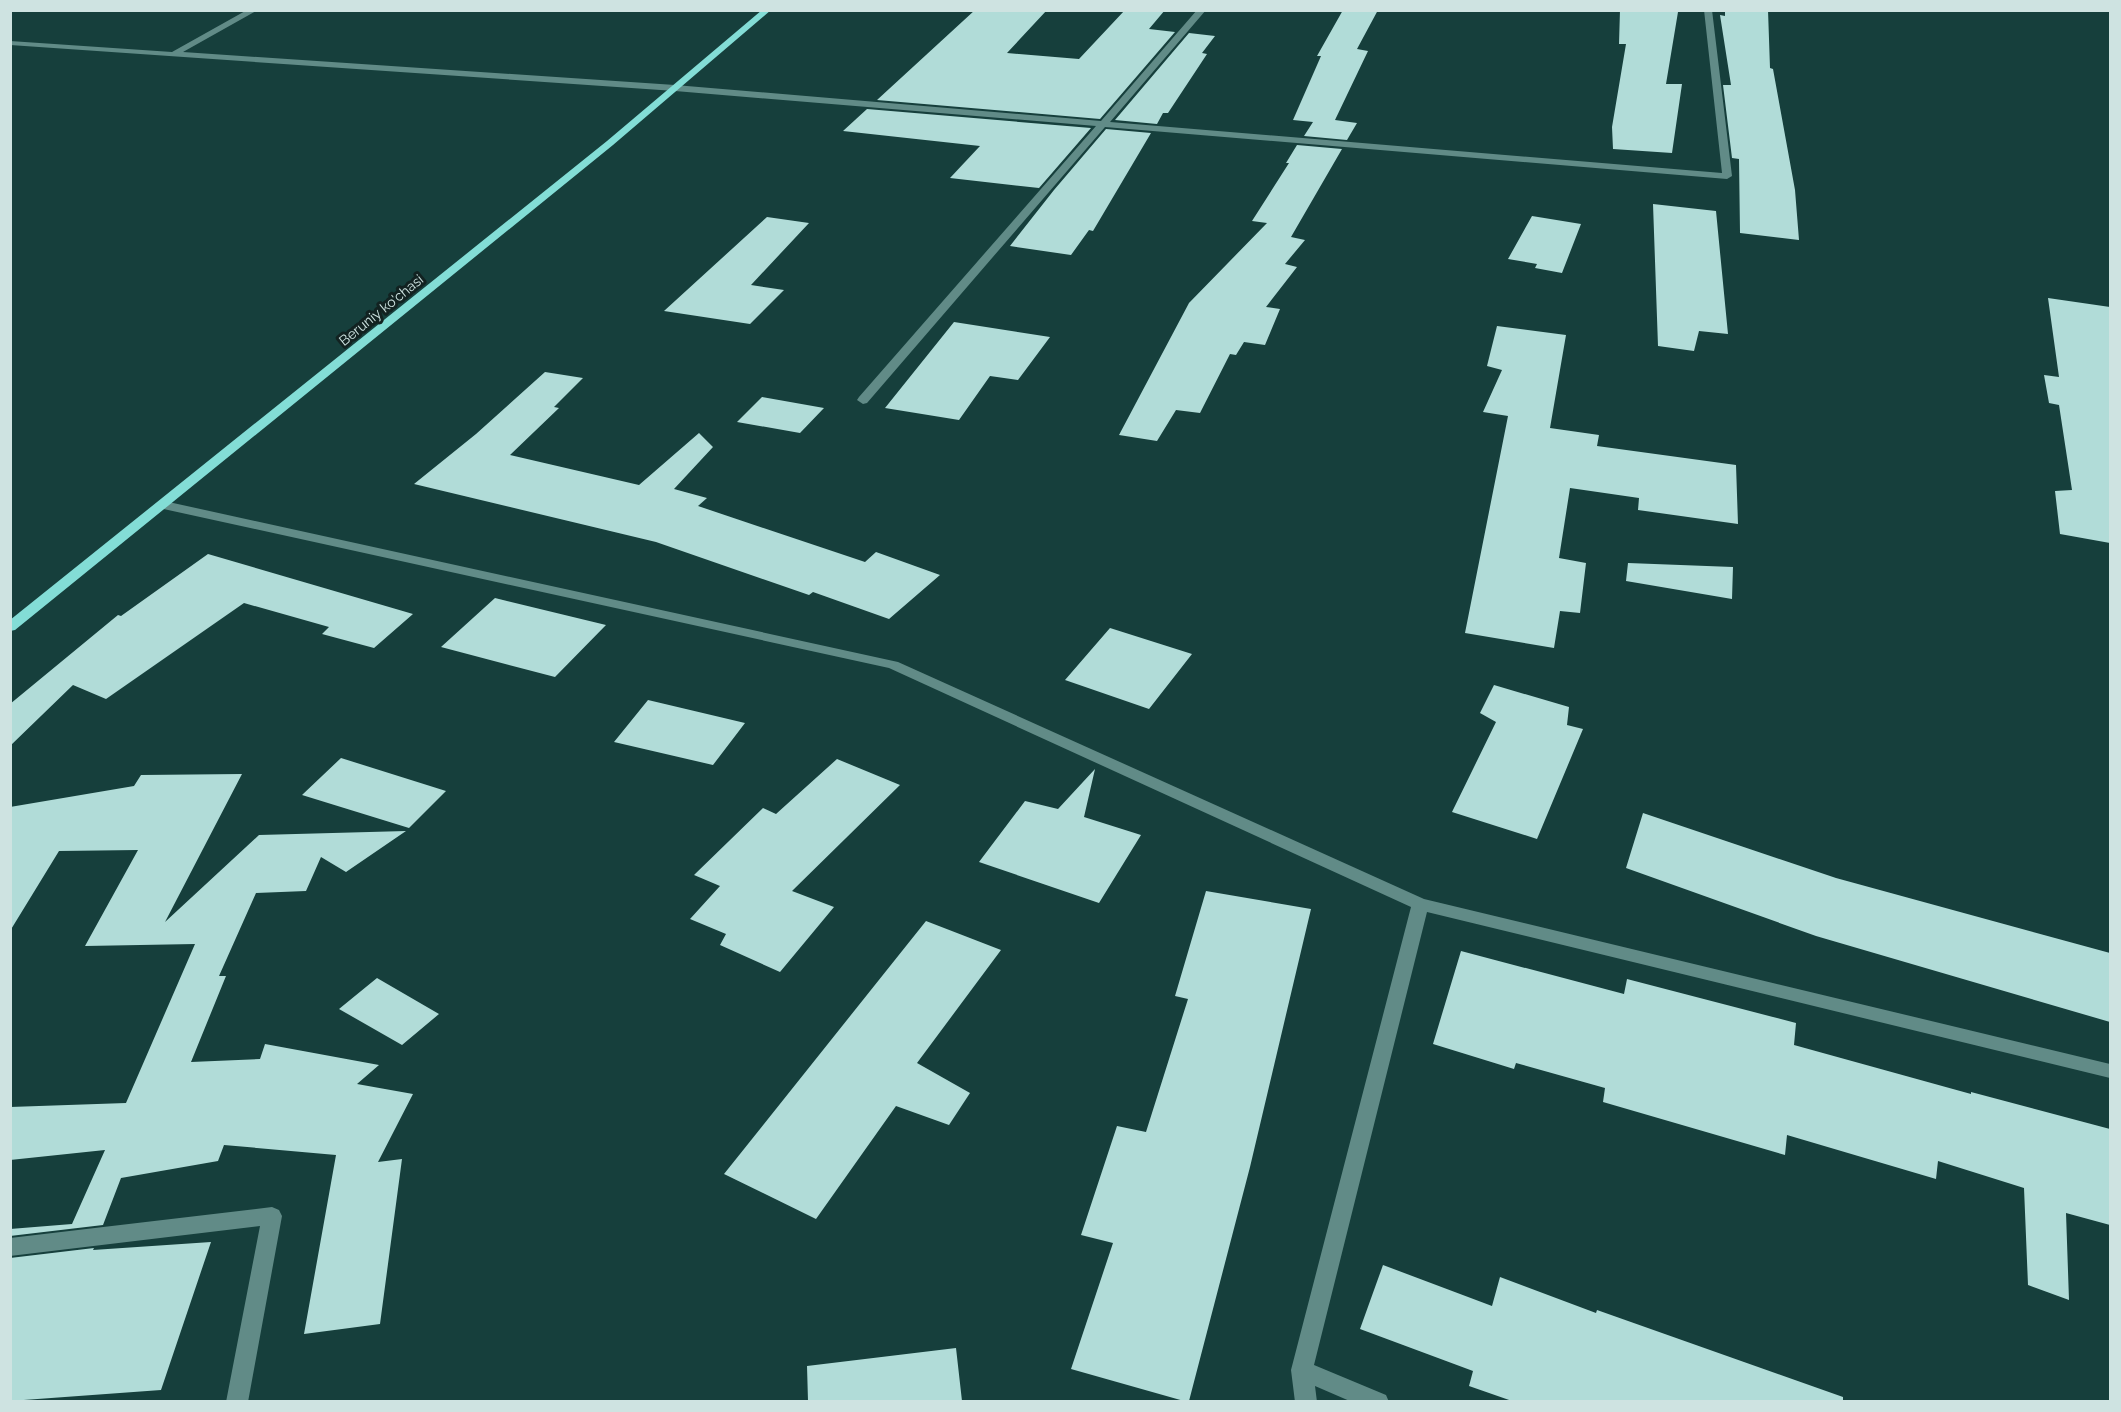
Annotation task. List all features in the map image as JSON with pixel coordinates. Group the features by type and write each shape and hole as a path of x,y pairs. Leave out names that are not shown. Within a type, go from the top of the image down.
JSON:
{"main road":[{"name":"Beruniy ko'chasi","path":"10,627 164,505 675,88 767,10"}],"street":[{"path":"174,54 254,10"},
{"path":"863,400 1202,10"},
{"path":"10,44 675,88 1727,176 1708,10"},
{"path":"164,505 893,665 1420,904 2110,1071"},
{"path":"1306,1401 1302,1370 1420,904"},
{"path":"10,1247 272,1216 237,1401"},
{"path":"1302,1370 1378,1401"}],"building":[{"path":"975,10 1047,10 1007,53 1079,59 1125,10 1165,10 1149,29 1175,32 1100,119 877,100"},
{"path":"1343,10 1378,10 1357,49 1368,51 1335,120 1357,123 1347,140 1304,136 1313,122 1293,120 1321,56 1317,56"},
{"path":"1620,10 1678,12 1666,84 1682,84 1672,153 1613,149 1612,127 1626,44 1619,44"},
{"path":"1725,10 1768,10 1770,68 1773,69 1795,190 1799,240 1740,233 1739,159 1732,158 1723,85 1731,85 1720,15 1725,16"},
{"path":"1189,33 1215,36 1202,53 1207,54 1168,113 1163,113 1157,124 1115,120"},
{"path":"867,109 1091,128 1039,188 950,178 980,146 843,131"},
{"path":"1106,129 1151,133 1093,231 1089,230 1071,255 1010,246 1054,190"},
{"path":"1297,145 1342,149 1291,237 1305,240 1285,264 1297,267 1266,307 1280,309 1265,345 1244,342 1236,355 1230,354 1200,413 1176,410 1157,441 1119,435 1189,303 1267,223 1252,221 1289,163 1286,163"},
{"path":"1653,204 1716,211 1728,334 1699,331 1694,351 1658,346"},
{"path":"1532,216 1581,224 1562,273 1535,268 1537,264 1508,259"},
{"path":"767,217 809,223 751,285 784,290 750,324 664,311"},
{"path":"2048,298 2110,307 2110,543 2060,534 2055,491 2072,490 2059,405 2049,403 2044,375 2059,377"},
{"path":"954,322 1050,337 1018,380 990,376 959,420 885,408"},
{"path":"1497,326 1566,335 1550,428 1599,435 1597,446 1736,465 1738,524 1638,510 1639,498 1570,488 1559,558 1586,563 1580,613 1560,611 1554,648 1465,633 1508,416 1483,412 1502,370 1487,366"},
{"path":"545,372 583,378 554,407 559,408 510,455 639,485 699,433 713,447 674,489 707,498 698,506 865,562 876,552 940,575 889,619 813,592 809,595 656,542 414,484 476,434"},
{"path":"762,397 824,408 800,433 737,422"},
{"path":"208,554 413,614 374,648 322,634 329,627 244,603 106,699 73,685 10,746 10,704 118,615 121,616"},
{"path":"1628,563 1733,567 1732,599 1626,581"},
{"path":"495,598 606,625 555,677 441,647"},
{"path":"1110,628 1192,654 1149,709 1065,680"},
{"path":"1494,685 1569,707 1567,725 1583,729 1537,839 1452,812 1496,722 1480,713"},
{"path":"648,700 745,723 713,765 614,742"},
{"path":"341,758 446,791 409,828 302,795"},
{"path":"837,759 900,785 792,891 834,907 780,972 720,945 726,934 690,919 720,886 694,875 763,808 776,814"},
{"path":"1095,769 1084,817 1141,835 1099,903 979,862 1025,801 1058,809"},
{"path":"242,774 165,922 259,835 406,831 346,872 321,857 306,891 256,893 219,976 226,976 191,1062 260,1059 265,1044 379,1065 357,1084 413,1094 378,1162 402,1159 380,1324 304,1334 336,1155 224,1145 218,1161 121,1178 103,1225 10,1236 10,1229 72,1224 105,1150 10,1160 10,1107 126,1103 195,944 85,946 138,850 59,851 10,931 10,807 134,786 141,775"},
{"path":"1643,813 1836,878 2110,953 2110,1022 1816,936 1626,868"},
{"path":"1206,891 1311,909 1250,1167 1189,1401 1184,1401 1071,1369 1113,1243 1081,1235 1117,1126 1146,1132 1188,999 1175,996"},
{"path":"926,921 1001,950 917,1063 970,1093 949,1125 896,1106 816,1219 724,1174"},
{"path":"1461,951 1624,994 1627,979 1796,1023 1794,1045 1971,1094 1971,1092 2110,1129 2110,1225 2066,1213 2069,1300 2028,1285 2024,1188 1938,1161 1936,1179 1787,1135 1785,1155 1603,1102 1605,1088 1516,1063 1514,1069 1433,1044"},
{"path":"377,978 439,1014 402,1045 339,1009"},
{"path":"211,1242 161,1390 10,1401 10,1258 94,1248 93,1250"},
{"path":"1383,1265 1492,1306 1500,1277 1596,1313 1597,1310 1843,1397 1843,1401 1512,1401 1469,1386 1473,1371 1360,1329"},
{"path":"956,1348 962,1401 808,1401 807,1366"}]}
